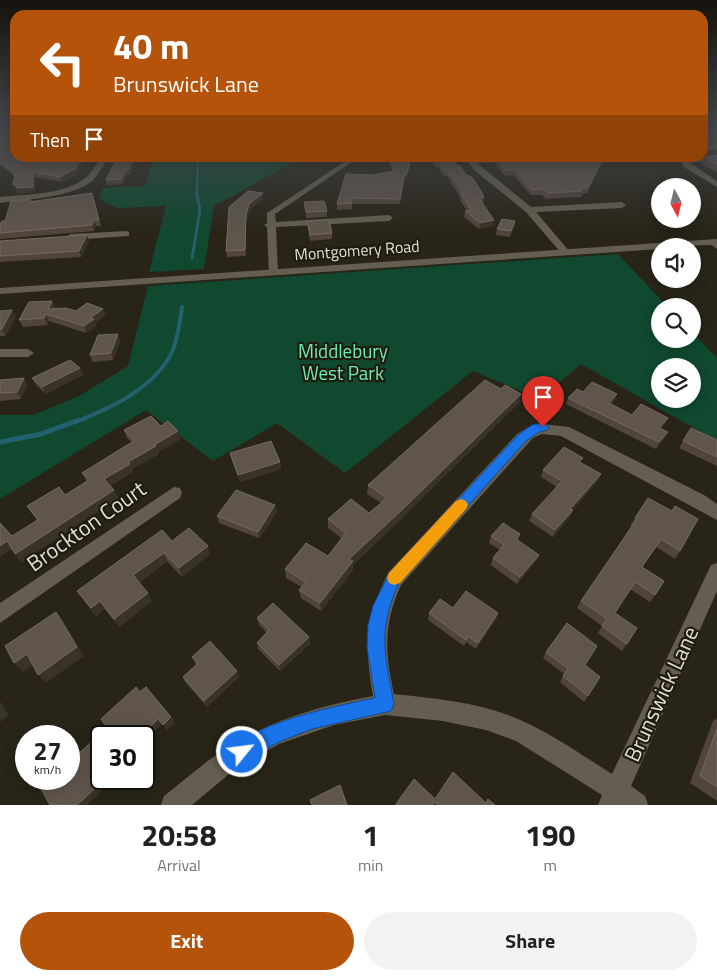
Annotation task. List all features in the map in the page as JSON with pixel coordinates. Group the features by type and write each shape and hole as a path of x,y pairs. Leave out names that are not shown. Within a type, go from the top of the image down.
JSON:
{"street":[{"path":"0,200 52,192 84,182 96,171 102,162"},
{"path":"273,272 269,216 274,210 348,162"},
{"path":"473,162 529,210 565,252"},
{"path":"685,162 686,165 717,185"},
{"path":"529,210 622,205"},
{"path":"269,225 389,218"},
{"path":"58,238 126,234"},
{"name":"Montgomery Road","path":"0,291 715,243"},
{"path":"0,353 28,353"},
{"path":"385,704 375,647 376,625 381,606 394,578 522,438 531,431 543,427 564,431 698,500 717,513"},
{"name":"Brockton Court","path":"0,614 174,493"},
{"name":"Brunswick Lane","path":"613,797 717,571"},
{"path":"173,805 227,761 273,735 334,714 385,704 443,710 486,719 522,732 613,797 636,805"}],"green space":[{"path":"152,162 294,162 214,206 204,269 149,272 166,206 117,208 98,198 103,188 145,186"},
{"name":"Middlebury West Park","path":"618,254 659,298 651,298 651,348 701,348 701,341 717,358 717,441 659,408 701,408 701,358 651,358 651,404 581,364 540,399 473,371 345,473 277,423 213,461 146,410 0,499 0,415 33,415 79,396 128,366 148,286"}],"building":[{"path":"0,159 10,159 10,162 79,162 75,169 60,177 33,172 33,187 16,188 17,185 13,185 15,173 0,162"},
{"path":"708,159 708,159 717,159 717,165"},
{"path":"115,162 132,162 122,179 106,180"},
{"path":"391,162 409,162 410,164 404,176 400,199 350,198 352,203 337,204 346,174 372,175 395,171"},
{"path":"440,162 454,162 457,166 460,166 467,176 471,176 484,197 479,198 494,220 480,223 465,211 471,210 448,171 445,171"},
{"path":"499,162 601,162 588,188 579,188 582,191 548,193 544,189 532,190 514,170 506,170"},
{"path":"248,191 263,193 249,204 246,215 245,250 226,251 229,207"},
{"path":"92,193 99,220 94,220 92,225 0,233 0,224 2,221 5,221 11,201 30,199 30,202"},
{"path":"324,201 327,211 306,212 304,202"},
{"path":"502,219 515,221 511,231 497,229"},
{"path":"329,220 332,233 310,235 307,221"},
{"path":"87,235 79,251 0,256 0,241"},
{"path":"52,301 48,309 66,308 76,311 87,303 103,309 90,318 94,319 84,326 46,314 44,318 19,320 29,302"},
{"path":"12,310 2,329 0,329 0,311"},
{"path":"118,334 111,353 90,355 98,335"},
{"path":"70,360 80,368 42,387 32,378"},
{"path":"24,378 17,392 0,393 0,380"},
{"path":"485,380 501,389 505,385 521,394 349,559 353,561 320,603 299,590 306,582 285,569 306,543 328,556 346,533 328,519 351,499 369,513 387,498 368,485"},
{"path":"592,382 617,394 609,403 632,415 641,404 668,418 659,428 668,432 659,442 568,398 577,389 583,392"},
{"path":"151,416 161,426 168,421 178,431 128,462 130,464 104,479 114,490 15,554 7,541 0,546 0,523 12,536 38,520 27,506 59,487 65,495 89,480 82,473 134,441 124,430"},
{"path":"691,428 717,440 717,457 683,441"},
{"path":"271,441 280,462 238,475 230,453"},
{"path":"564,447 583,458 579,462 601,474 570,509 573,510 555,530 532,514 562,481 543,470"},
{"path":"236,490 275,505 258,532 217,516"},
{"path":"648,498 672,511 675,506 698,519 680,551 661,539 642,567 664,581 655,595 635,582 615,613 637,628 627,644 602,626 607,619 581,601 637,519 635,518"},
{"path":"503,523 520,534 516,539 539,555 520,577 493,558 504,545 491,536"},
{"path":"189,528 208,546 179,568 164,553 133,575 148,593 114,619 100,601 91,608 77,591 162,530 172,541"},
{"path":"466,591 498,613 478,643 468,636 466,640 429,613 440,599 453,608"},
{"path":"273,603 309,637 279,665 257,643 269,630 257,618"},
{"path":"56,612 77,647 38,675 27,654 14,663 5,646"},
{"path":"567,623 597,646 585,665 600,677 588,696 563,676 568,669 546,652"},
{"path":"210,641 237,671 204,701 183,677 198,663 192,657"},
{"path":"136,687 140,692 146,687 171,717 163,725 158,719 152,725 105,725 101,719"},
{"path":"717,729 717,787 700,776"},
{"path":"90,743 90,790 93,790 77,805 50,805 42,790 80,790 80,752"},
{"path":"453,772 486,803 488,799 495,805 437,805 435,802 433,805 396,804 414,779 435,799"},
{"path":"340,785 347,805 312,805 310,800"}],"waterway":[{"path":"197,195 198,162"},
{"path":"192,258 200,210 197,195"},
{"path":"76,422 117,403 155,376 172,352 182,307"},
{"path":"0,442 41,434 79,420"}],"slow traffic":[{"path":"394,578 461,505"}],"route":[{"path":"242,752 273,735 312,720 385,704 375,647 376,625 381,606 394,578 522,438 536,428 543,427"}]}
